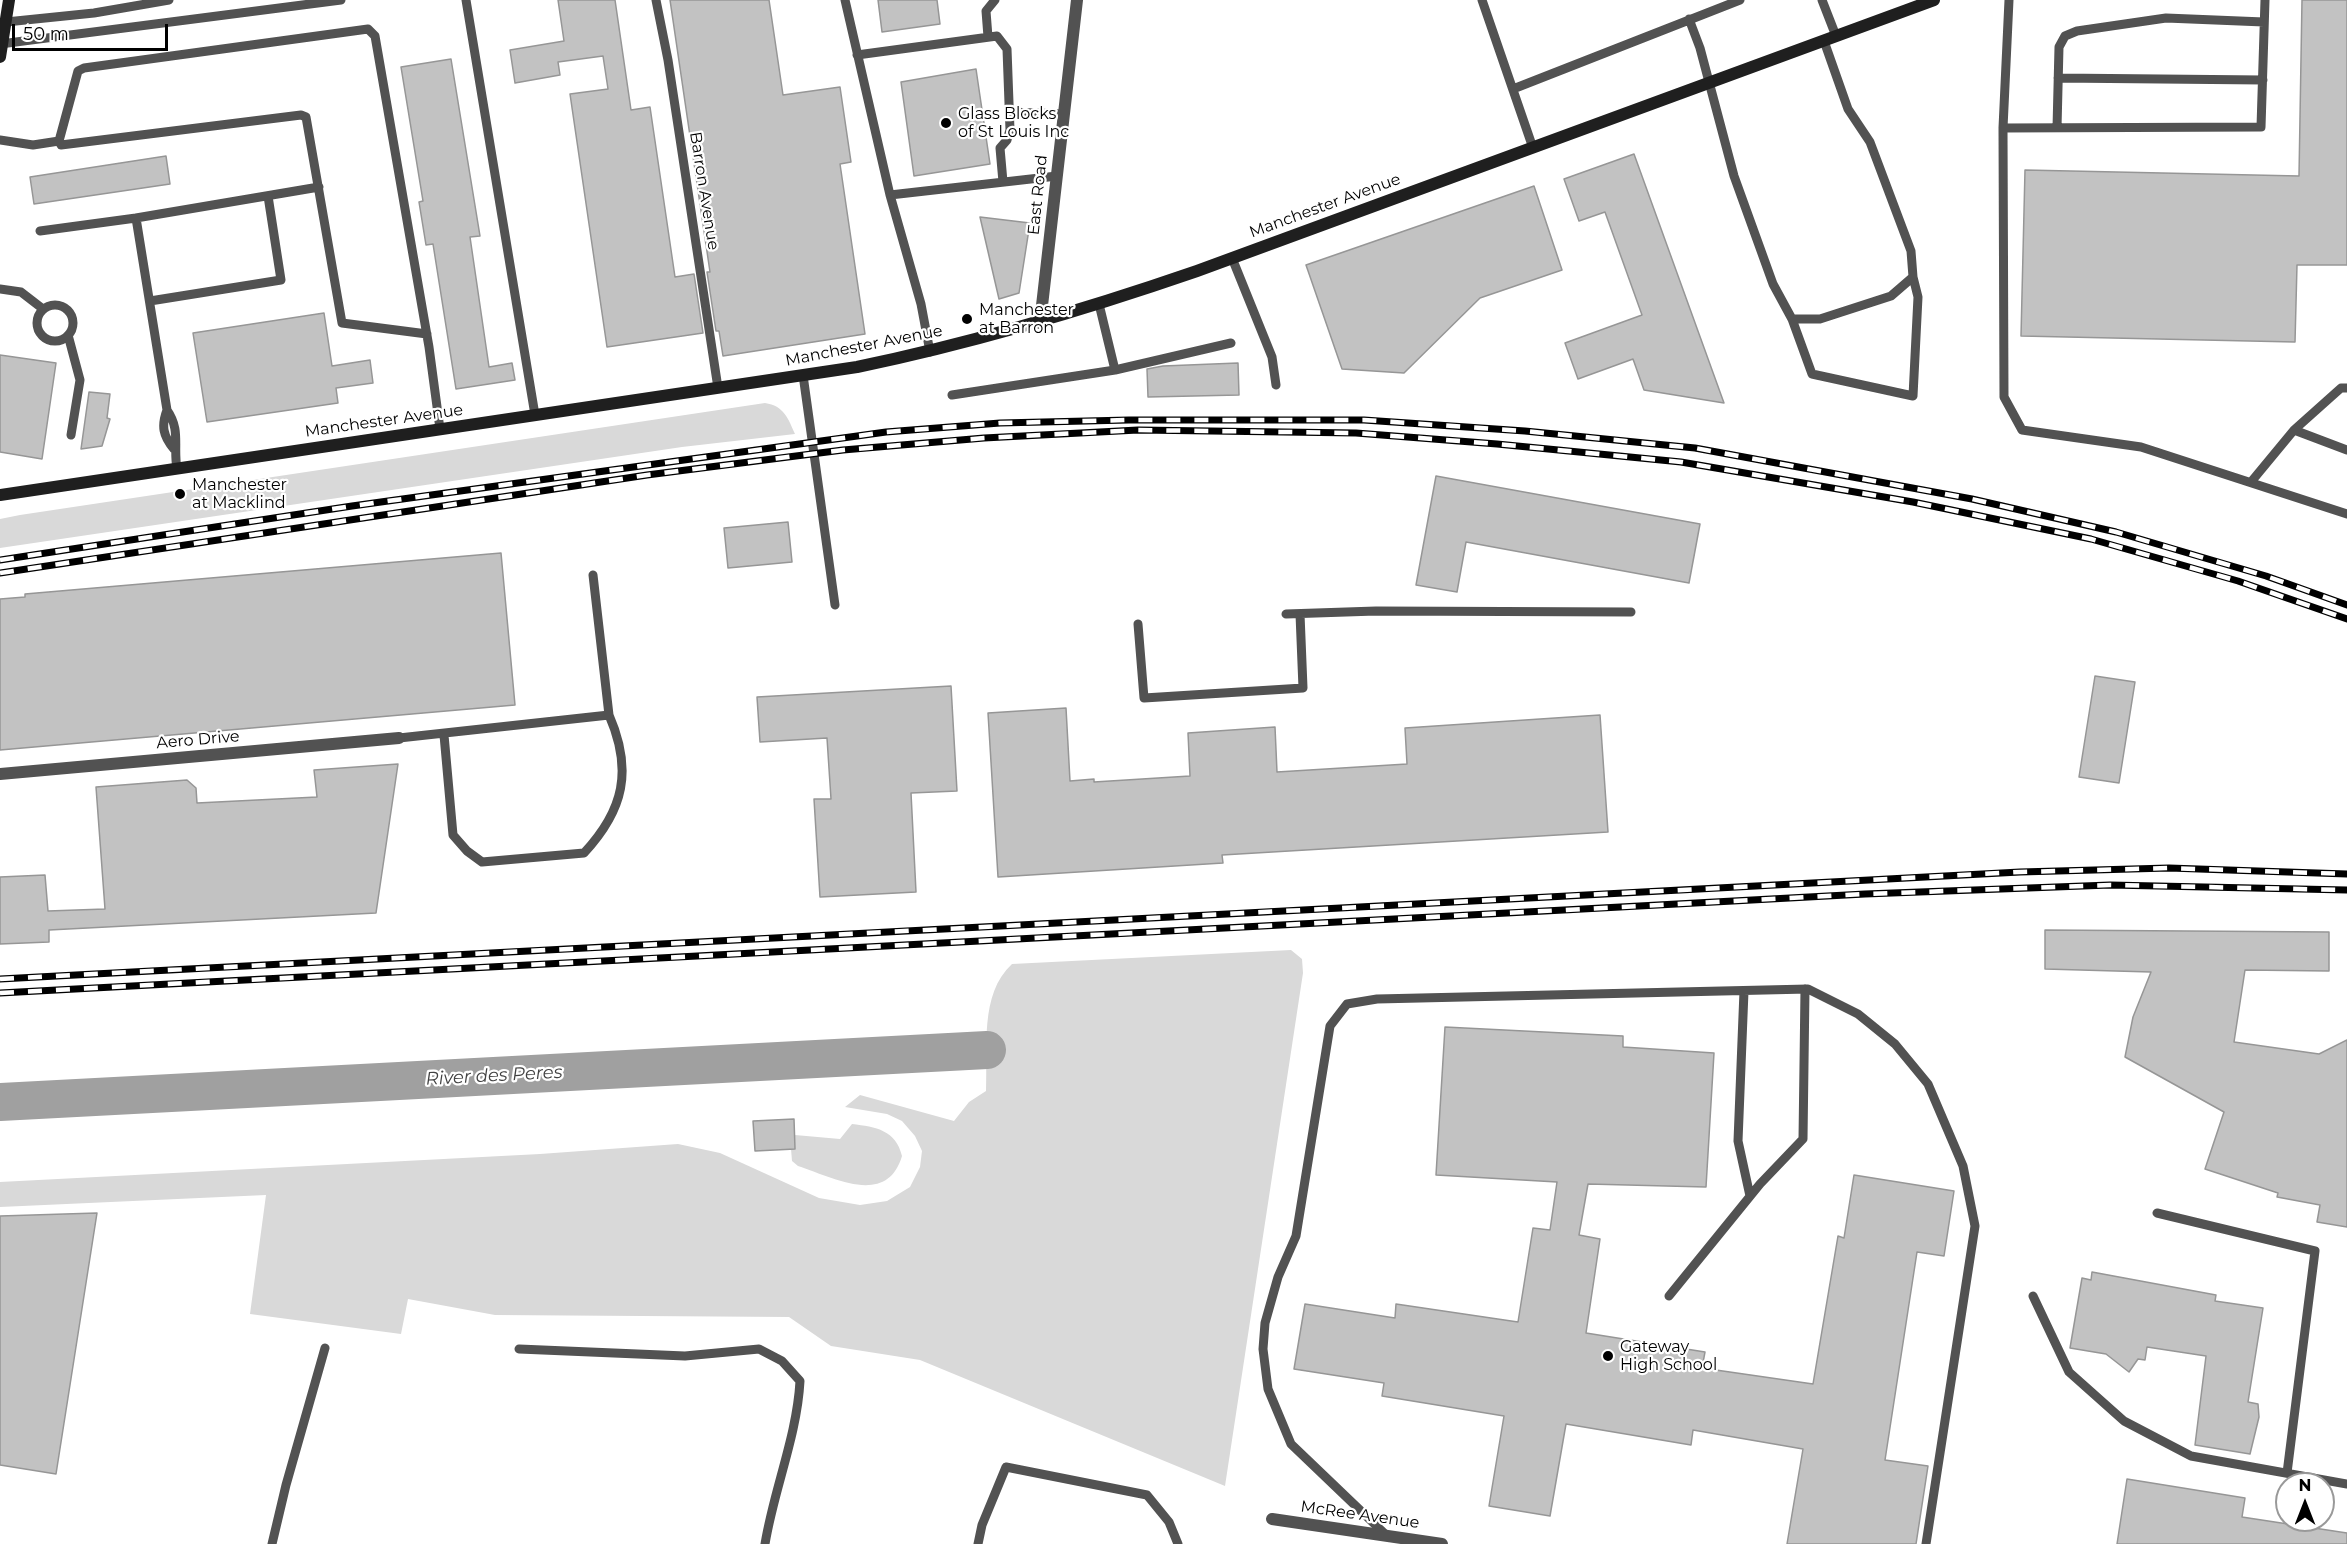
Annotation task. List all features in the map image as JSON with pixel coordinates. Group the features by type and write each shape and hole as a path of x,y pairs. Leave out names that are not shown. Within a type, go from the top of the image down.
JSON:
{"main road":[{"path":"0,57 9,0"},
{"name":"Manchester Avenue","path":"2,496 803,375 930,352 1040,323 1232,258 1934,0"}],"street":[{"name":"East Road","path":"1040,323 1077,0"},
{"name":"Aero Drive","path":"0,774 399,738"},
{"name":"McRee Avenue","path":"1272,1519 1442,1544"}],"lane":[{"path":"6,22 117,5 169,0"},
{"path":"1,44 341,0"},
{"path":"466,0 535,415"},
{"name":"Barron Avenue","path":"656,0 668,60 718,388"},
{"path":"845,0 890,195 921,304 930,352"},
{"path":"988,37 986,11 995,0"},
{"path":"1482,0 1533,148"},
{"path":"1513,89 1740,0"},
{"path":"1822,0 1836,36"},
{"path":"2009,0 2003,128 2004,398 2022,430 2141,447 2347,514"},
{"path":"2003,128 2261,127 2265,0"},
{"path":"2057,128 2059,47 2065,36 2077,31 2166,18 2264,22"},
{"path":"1689,19 1734,176 1773,284 1792,319 1812,374 1912,396 1918,297 1913,278 1911,251 1870,142 1848,109 1824,41"},
{"path":"59,141 78,71 84,68 368,28 372,30 375,36 427,334 440,429"},
{"path":"857,55 997,36 1007,49 1009,112 1007,140 1000,148 1003,182"},
{"path":"2058,78 2263,80"},
{"path":"1009,112 1064,114"},
{"path":"59,141 61,145 301,115 306,117 342,323 427,334"},
{"path":"0,140 33,145 59,141"},
{"path":"890,195 1057,176"},
{"path":"40,231 136,218 319,187"},
{"path":"150,301 281,280 268,196"},
{"path":"136,218 167,410 175,421 178,437 174,449 177,469"},
{"path":"1232,258 1272,357 1276,385"},
{"path":"1792,319 1820,320 1890,296 1913,278"},
{"path":"0,289 21,292 44,309"},
{"path":"1100,304 1115,370"},
{"path":"68,335 58,341 42,336 37,319 44,309 54,305 65,309 72,318 68,335 80,380 71,435"},
{"path":"952,395 1115,370 1231,343"},
{"path":"803,375 835,605"},
{"path":"2251,482 2294,430 2341,388 2347,388"},
{"path":"2294,430 2347,450"},
{"path":"444,735 453,835 467,851 482,862 584,853 604,831 620,796 623,766 620,741 609,716 593,575"},
{"path":"1286,614 1376,611 1631,612"},
{"path":"1138,624 1143,698 1155,698 1303,688 1300,614"},
{"path":"399,738 609,716"},
{"path":"1669,1296 1750,1196 1803,1139 1804,989"},
{"path":"1385,1534 1291,1444 1268,1389 1263,1349 1265,1323 1278,1277 1296,1236 1330,1026 1347,1004 1377,999 1804,989 1858,1014 1895,1044 1928,1084 1963,1166 1975,1226 1926,1544"},
{"path":"1744,991 1738,1141 1750,1196"},
{"path":"2157,1213 2315,1251 2287,1472"},
{"path":"2033,1296 2069,1372 2124,1421 2191,1456 2281,1472"},
{"path":"272,1544 286,1485 325,1348"},
{"path":"519,1349 685,1356 759,1349 782,1361 800,1381 798,1411 771,1509 765,1544"},
{"path":"978,1544 1006,1467 1147,1495 1169,1522 1179,1544"}],"shaded area":[{"path":"765,403 781,410 795,434 682,447 0,548 0,519 20,515"},
{"path":"1291,950 1302,959 1303,973 1225,1486 920,1360 831,1346 789,1317 495,1315 408,1299 401,1334 250,1314 266,1195 0,1207 0,1182 540,1154 678,1144 720,1153 819,1198 860,1205 887,1201 910,1187 920,1167 922,1151 915,1136 902,1121 887,1114 845,1107 860,1095 954,1121 969,1102 986,1091 986,1041 990,1007 1001,976 1012,964"},
{"path":"852,1124 884,1131 895,1140 899,1147 902,1156 895,1172 884,1181 872,1185 843,1182 798,1166 792,1161 791,1149 795,1149 795,1135 840,1139"}],"building":[{"path":"558,0 615,0 631,110 650,107 675,277 694,274 703,333 607,347 570,94 608,89 603,56 558,62 560,75 515,83 510,50 564,41"},
{"path":"670,0 769,0 783,95 840,87 851,162 840,164 865,334 723,356 719,331 716,331 707,272 710,272"},
{"path":"878,0 937,0 940,24 882,32"},
{"path":"2302,0 2347,0 2347,265 2297,265 2295,342 2021,336 2025,170 2299,176"},
{"path":"451,59 480,236 470,237 489,367 512,363 515,380 456,389 433,244 426,245 419,202 423,201 401,67"},
{"name":"Glass Blocks of St Louis Inc","path":"976,69 990,164 914,176 901,82"},
{"path":"1634,154 1724,403 1644,390 1633,359 1578,379 1565,343 1642,315 1605,212 1579,221 1564,179"},
{"path":"166,156 170,184 34,204 30,177"},
{"path":"1534,186 1562,270 1480,298 1404,373 1342,369 1306,265"},
{"path":"980,217 1030,223 1019,293 999,299"},
{"path":"324,313 332,366 370,360 373,383 336,388 338,403 207,422 193,333"},
{"path":"0,355 56,363 42,459 0,452"},
{"path":"1238,363 1239,395 1148,397 1147,369 1163,366"},
{"path":"89,392 110,394 107,418 110,419 102,446 81,449"},
{"path":"1436,476 1700,524 1689,583 1466,542 1457,592 1416,585"},
{"path":"788,522 792,562 728,568 724,528"},
{"path":"501,553 515,705 0,750 0,599 25,597 25,594"},
{"path":"2095,676 2135,682 2119,783 2079,777"},
{"path":"951,686 957,791 911,793 916,892 820,897 814,799 831,799 827,738 760,742 757,697"},
{"path":"1066,708 1070,781 1094,779 1094,782 1190,776 1188,733 1275,727 1277,772 1407,764 1405,728 1600,715 1608,832 1222,855 1223,863 998,877 988,713"},
{"path":"398,764 376,913 49,930 49,942 0,944 0,877 45,875 48,911 105,909 96,787 187,780 196,788 197,803 317,797 314,770"},
{"path":"2045,930 2329,932 2329,971 2245,970 2234,1042 2319,1054 2347,1040 2347,1227 2317,1222 2320,1205 2277,1197 2278,1193 2205,1169 2224,1112 2125,1057 2133,1017 2151,972 2045,969"},
{"path":"1445,1027 1623,1036 1623,1047 1714,1053 1706,1187 1588,1184 1579,1235 1600,1239 1586,1333 1705,1352 1702,1368 1813,1384 1838,1236 1844,1238 1854,1175 1954,1191 1944,1256 1917,1252 1885,1460 1928,1466 1916,1544 1787,1544 1803,1449 1693,1430 1691,1445 1566,1424 1550,1516 1489,1506 1504,1416 1382,1396 1384,1383 1294,1369 1305,1304 1395,1318 1396,1304 1518,1322 1533,1228 1550,1230 1557,1182 1436,1175"},
{"path":"794,1119 795,1149 755,1151 753,1121"},
{"path":"97,1213 56,1474 0,1465 0,1216"},
{"path":"2092,1272 2216,1295 2215,1301 2263,1308 2248,1402 2258,1404 2259,1417 2250,1454 2195,1445 2206,1356 2147,1347 2145,1360 2138,1359 2129,1372 2106,1354 2070,1348 2082,1278 2091,1280"},
{"path":"2127,1479 2245,1498 2242,1517 2275,1522 2275,1532 2347,1533 2347,1544 2117,1544"}],"waterway":[{"name":"River des Peres","path":"0,1102 987,1050"}],"railway":[{"path":"0,560 352,506 886,432 1000,423 1129,420 1364,420 1525,431 1695,448 1972,499 2116,532 2266,576 2347,605"},
{"path":"0,573 647,475 843,450 984,438 1138,430 1356,433 1681,462 1913,502 2091,539 2238,581 2347,619"},
{"path":"0,979 2020,872 2169,868 2347,874"},
{"path":"0,993 1865,894 2110,885 2347,890"}],"place":[{"name":"Glass Blocks of St Louis Inc","path":"946,123"},
{"name":"Manchester at Barron","path":"967,319"},
{"name":"Manchester at Macklind","path":"180,494"},
{"name":"Gateway High School","path":"1608,1356"}]}
